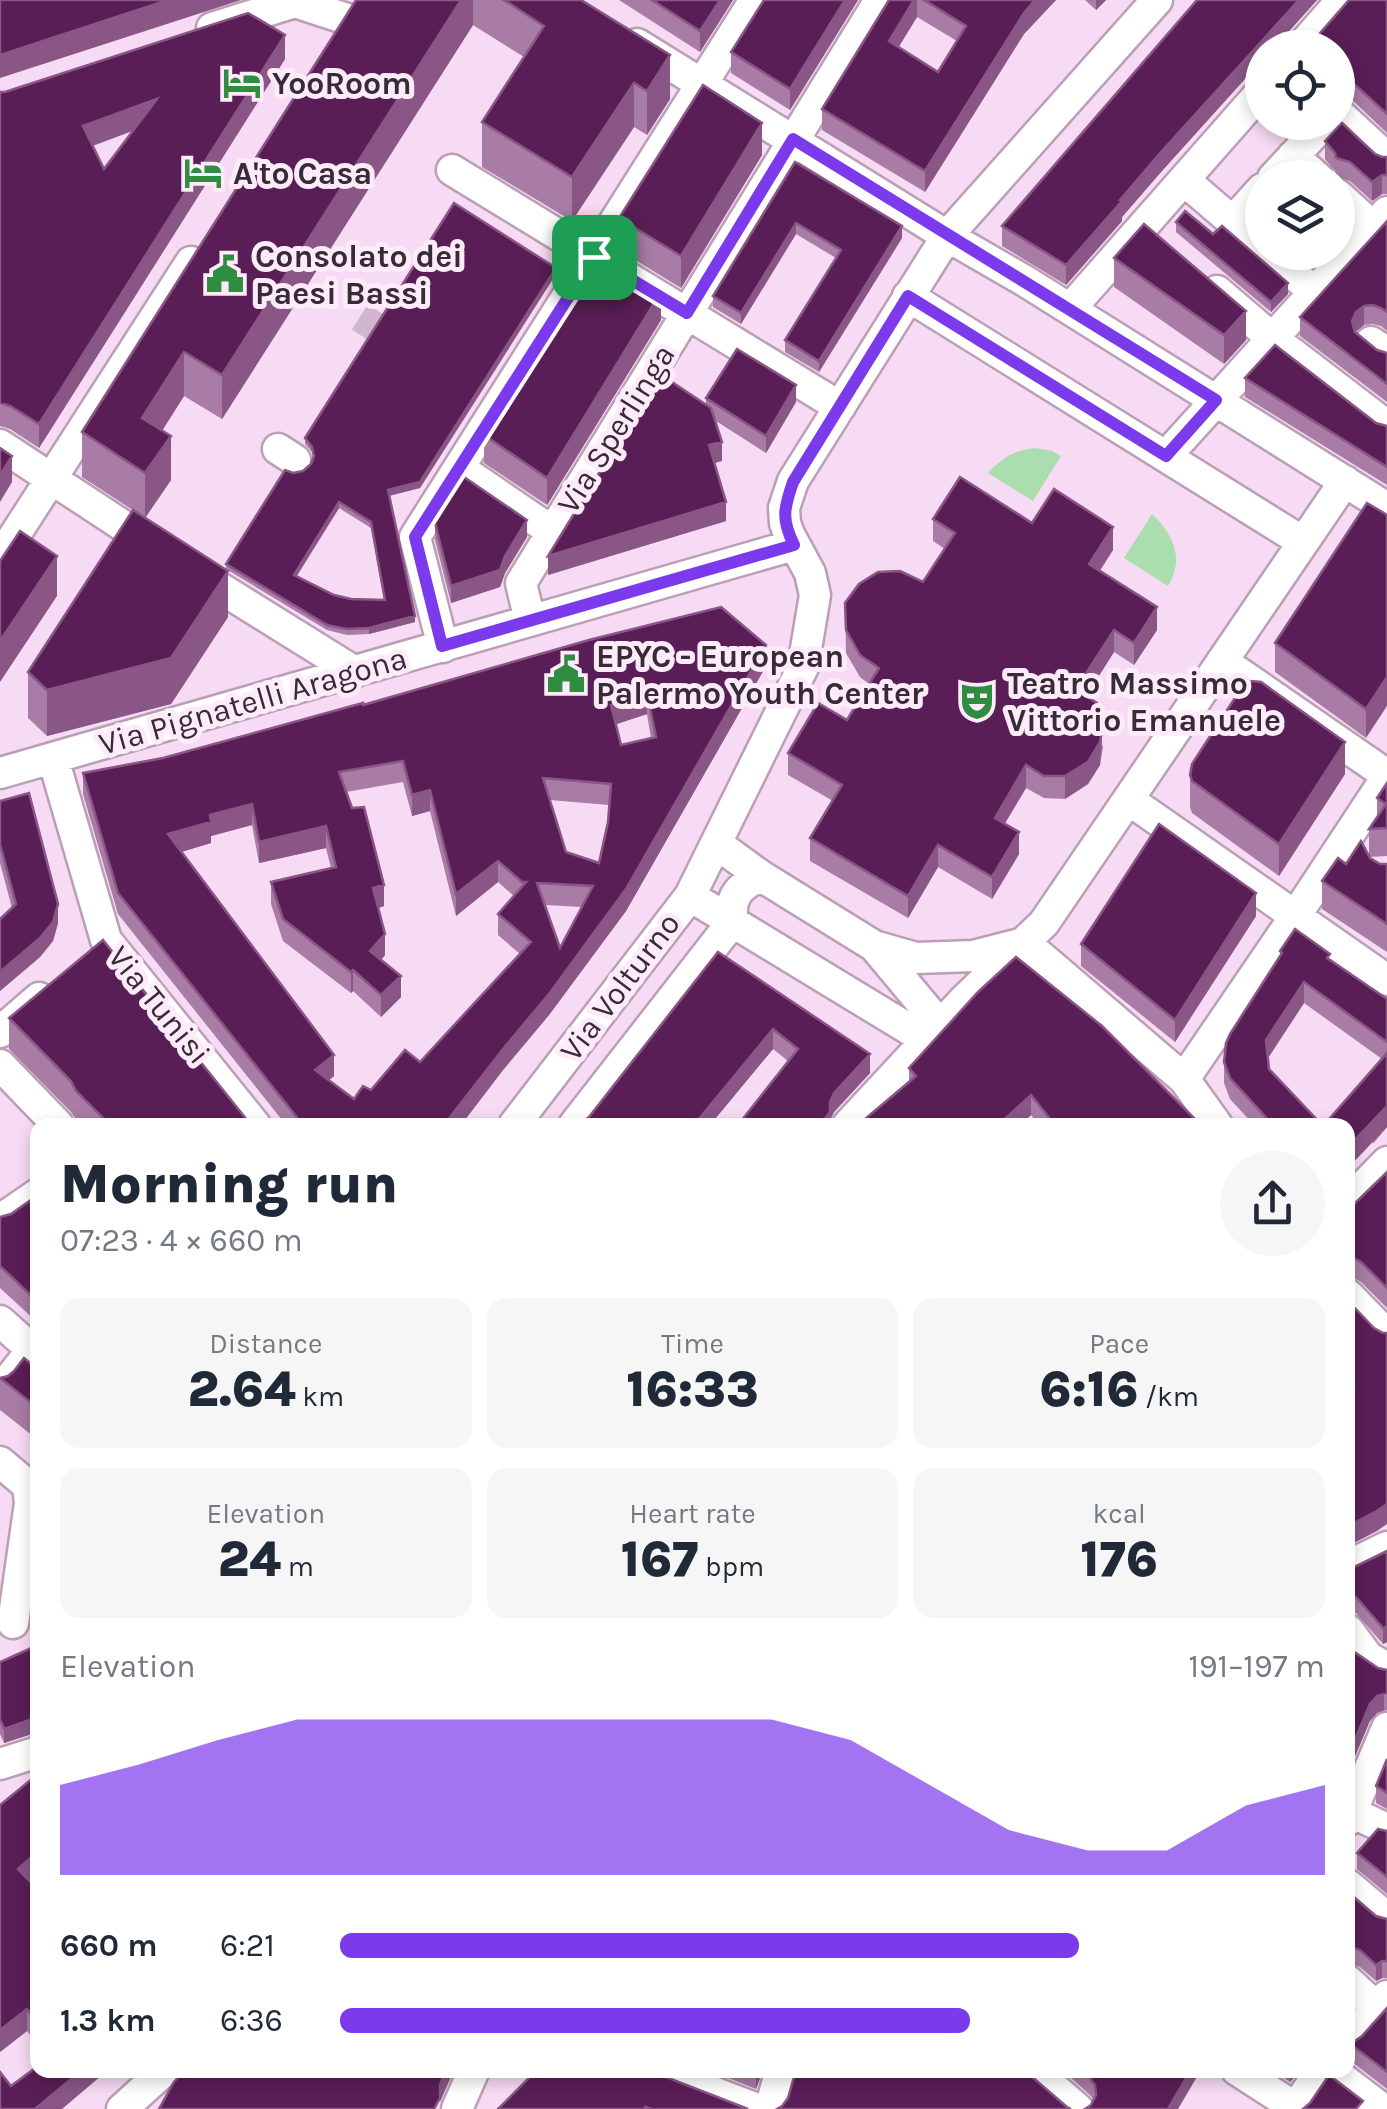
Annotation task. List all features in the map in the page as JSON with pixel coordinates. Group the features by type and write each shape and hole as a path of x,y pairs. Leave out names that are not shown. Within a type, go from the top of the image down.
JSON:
{"street":[{"path":"442,646 415,537 755,0"},
{"name":"Via Sperlinga","path":"530,621 520,583 880,0"},
{"name":"Via Volturno","path":"519,1118 690,896 803,667 814,595 810,573 785,522 784,508 793,482 946,236 1157,0"},
{"path":"1315,30 1341,0"},
{"path":"186,36 294,1 348,18"},
{"path":"618,33 1344,481 1383,498"},
{"path":"1070,309 1149,234 1184,180 1245,110"},
{"path":"1355,129 1387,158"},
{"path":"1289,160 1308,140"},
{"path":"452,170 840,406"},
{"path":"1184,180 1245,232"},
{"path":"1166,456 1380,219 1355,205"},
{"path":"1233,221 1245,208"},
{"path":"0,558 209,232"},
{"path":"1289,270 1314,292"},
{"path":"1200,276 1272,338 1387,426"},
{"path":"908,296 1303,542"},
{"path":"0,445 354,672"},
{"path":"460,468 552,532"},
{"path":"854,1118 965,998 1044,923 1344,481"},
{"name":"Via Pignatelli Aragona","path":"0,773 794,545"},
{"path":"1184,1079 1387,776 1222,660"},
{"name":"Via Tunisi","path":"53,758 98,947 250,1118"},
{"path":"1129,800 1387,980"},
{"path":"716,844 760,876 874,946 916,958 973,956 1024,943"},
{"name":"Via Volturno","path":"579,1118 733,920 730,908 735,894 760,876"},
{"path":"690,896 933,1032"},
{"path":"1024,943 1184,1079 1212,1118"},
{"path":"874,946 933,1032"},
{"path":"0,1032 61,980"},
{"path":"0,1065 51,1118"},
{"path":"1355,1195 1387,1162"},
{"path":"0,1220 30,1199"},
{"path":"1355,1302 1387,1334"},
{"path":"0,1321 30,1348"},
{"path":"0,1391 30,1358"},
{"path":"0,1462 30,1487"},
{"path":"17,1621 30,1504"},
{"path":"1355,1563 1387,1547"},
{"path":"1355,1639 1368,1657 1387,1668"},
{"path":"1355,1802 1387,1728"},
{"path":"0,1764 30,1755"},
{"path":"1355,1818 1386,1827"},
{"path":"1355,1890 1387,1918"},
{"path":"1355,1985 1382,2002 1355,2032"},
{"path":"122,2109 157,2078"},
{"path":"457,2109 471,2078"},
{"path":"677,2078 757,2109"},
{"path":"770,2109 779,2078"},
{"path":"1041,2078 1062,2103"},
{"path":"1249,2078 1296,2109 1317,2078"},
{"path":"1342,2078 1381,2108"}],"green space":[{"path":"1035,448 1061,456 1033,501 988,473 1009,456"},
{"path":"1152,514 1171,538 1176,556 1168,586 1124,558"}],"building":[{"path":"0,0 168,0 0,55"},
{"path":"356,0 461,0 222,375 184,352 142,418 171,436 145,473 82,432"},
{"path":"504,0 581,0 670,55 647,91 634,83 572,177 482,122 544,26"},
{"path":"652,0 720,0 700,31"},
{"path":"764,0 845,0 790,89 731,52"},
{"path":"889,0 914,0 889,41 938,72 966,26 924,0 1035,0 925,171 822,109"},
{"path":"1197,0 1299,0 1272,30 1245,30 1245,59 1066,265 1002,226"},
{"path":"1349,0 1387,0 1387,114 1355,85 1355,30 1323,30"},
{"path":"248,13 285,35 39,424 0,403 0,92","holes":["157,99 104,169 83,126"]},
{"path":"703,85 762,123 681,256 619,218"},
{"path":"1355,135 1375,154 1387,157 1387,175 1372,182 1355,167 1355,160 1336,158 1325,141 1355,140"},
{"path":"795,162 902,226 819,361 785,340 841,250 796,223 741,313 713,296"},
{"path":"454,203 556,268 420,482 388,490 415,616 369,628 327,625 226,564 285,470 303,471 311,464 312,447 305,438","holes":["339,502 371,522 385,600 334,595 294,575"]},
{"path":"1185,211 1213,234 1222,226 1245,246 1245,270 1273,270 1288,283 1271,302 1176,222"},
{"path":"1387,221 1387,312 1373,305 1364,306 1352,321 1355,332 1387,353 1387,384 1300,317 1343,270 1355,270 1355,256"},
{"path":"1144,224 1246,311 1224,335 1114,258"},
{"path":"599,254 661,292 547,478 484,435"},
{"path":"1275,345 1376,423 1387,426 1387,467 1245,378"},
{"path":"737,349 796,385 766,436 706,398"},
{"path":"660,374 711,408 722,442 709,445 726,502 548,556"},
{"path":"0,448 12,456 0,475"},
{"path":"464,477 527,520 500,570 451,586 435,523"},
{"name":"Teatro Massimo Vittorio Emanuele","path":"960,477 1032,523 1054,489 1113,527 1089,564 1157,607 1134,643 1114,630 1076,689 1097,703 1103,724 1100,742 1088,762 1065,776 1044,776 1026,765 995,818 1019,832 992,877 938,845 908,896 810,838 842,785 788,753 818,703 847,720 879,668 860,655 846,630 845,603 859,584 878,572 900,571 923,582 955,533 933,519"},
{"path":"1367,503 1387,515 1387,677 1366,709 1275,643"},
{"path":"133,510 228,571 171,658 47,690 28,672"},
{"path":"20,531 57,556 0,641 0,561"},
{"path":"721,607 766,645 626,889 549,994 449,1118 297,1118 118,893 83,773 163,758 589,640","holes":["647,693 656,737 621,745 611,705","403,761 412,795 430,790 456,894 498,861 526,882 498,914 531,942 420,1062 405,1050 371,1090 363,1086 354,1099 315,1070 334,1055 168,834 211,822 210,815 252,804 259,842 326,826 336,867 271,882 283,919 381,995 401,976 370,951 385,934 373,888 384,885 364,807 352,808 339,772","543,778 611,784 599,863 566,852","537,883 593,886 560,948"]},
{"path":"1261,682 1345,742 1279,844 1192,781 1190,775 1192,764 1244,684"},
{"path":"1387,783 1387,828 1369,829 1386,804 1377,798"},
{"path":"29,793 58,904 53,922 40,938 0,972 0,919 16,904 0,844 0,801"},
{"path":"1159,824 1256,893 1175,1020 1081,944"},
{"path":"1361,841 1370,858 1387,864 1387,924 1322,881 1338,858 1346,864"},
{"path":"1295,929 1330,954 1327,958 1387,999 1387,1042 1304,982 1266,1040 1269,1069 1315,1118 1267,1118 1230,1078 1224,1062 1230,1034"},
{"path":"103,940 245,1118 103,1118 9,1018"},
{"path":"718,952 870,1054 834,1093 825,1118 744,1118 798,1049 773,1029 700,1118 589,1117"},
{"path":"1016,957 1102,1026 1194,1118 1049,1118 1031,1095 1006,1118 866,1118 916,1076 909,1068 978,992"},
{"path":"1387,1053 1387,1106 1355,1140 1355,1118 1330,1118"},
{"path":"1387,1172 1387,1288 1355,1259 1355,1203"},
{"path":"30,1201 30,1294 0,1266 0,1217"},
{"path":"1355,1308 1374,1328 1387,1333 1387,1504 1355,1522"},
{"path":"24,1358 30,1363 30,1402 0,1378 14,1371"},
{"path":"1387,1551 1387,1626 1383,1628 1355,1597 1355,1567"},
{"path":"30,1649 30,1720 4,1729 0,1719 0,1662"},
{"path":"1355,1652 1387,1670 1387,1693 1370,1704 1355,1739"},
{"path":"1387,1759 1387,1793 1376,1786"},
{"path":"30,1781 30,1858 18,1869 30,1882 30,2013 27,2009 0,2030 0,1805"},
{"path":"1378,1829 1387,1831 1387,1877 1357,1853"},
{"path":"1355,1898 1376,1916 1387,1919 1387,1961 1376,1965 1355,1948"},
{"path":"1387,2008 1387,2072 1355,2047 1355,2041"},
{"path":"0,2072 11,2086 30,2072 30,2078 72,2078 35,2109 0,2109"},
{"path":"178,2078 443,2078 434,2109 159,2109"},
{"path":"529,2078 669,2078 748,2109 645,2107 498,2109"},
{"path":"794,2078 1033,2078 1071,2109 777,2109 788,2098"},
{"path":"1090,2078 1186,2078 1168,2109 1085,2109 1096,2095"},
{"path":"1327,2078 1333,2078 1363,2101 1356,2109 1303,2109"}],"tunnel":[{"path":"360,317 408,348"}],"place":[{"name":"YooRoom","path":"242,83"},
{"name":"A'to Casa","path":"203,173"},
{"name":"Consolato dei Paesi Bassi","path":"225,274"},
{"name":"EPYC - European Palermo Youth Center","path":"566,674"},
{"name":"Teatro Massimo Vittorio Emanuele","path":"977,701"}],"route":[{"path":"793,139 1216,400 1166,456 908,296 793,482 784,508 794,545 442,646 415,537 594,257 687,313 793,139"}]}
